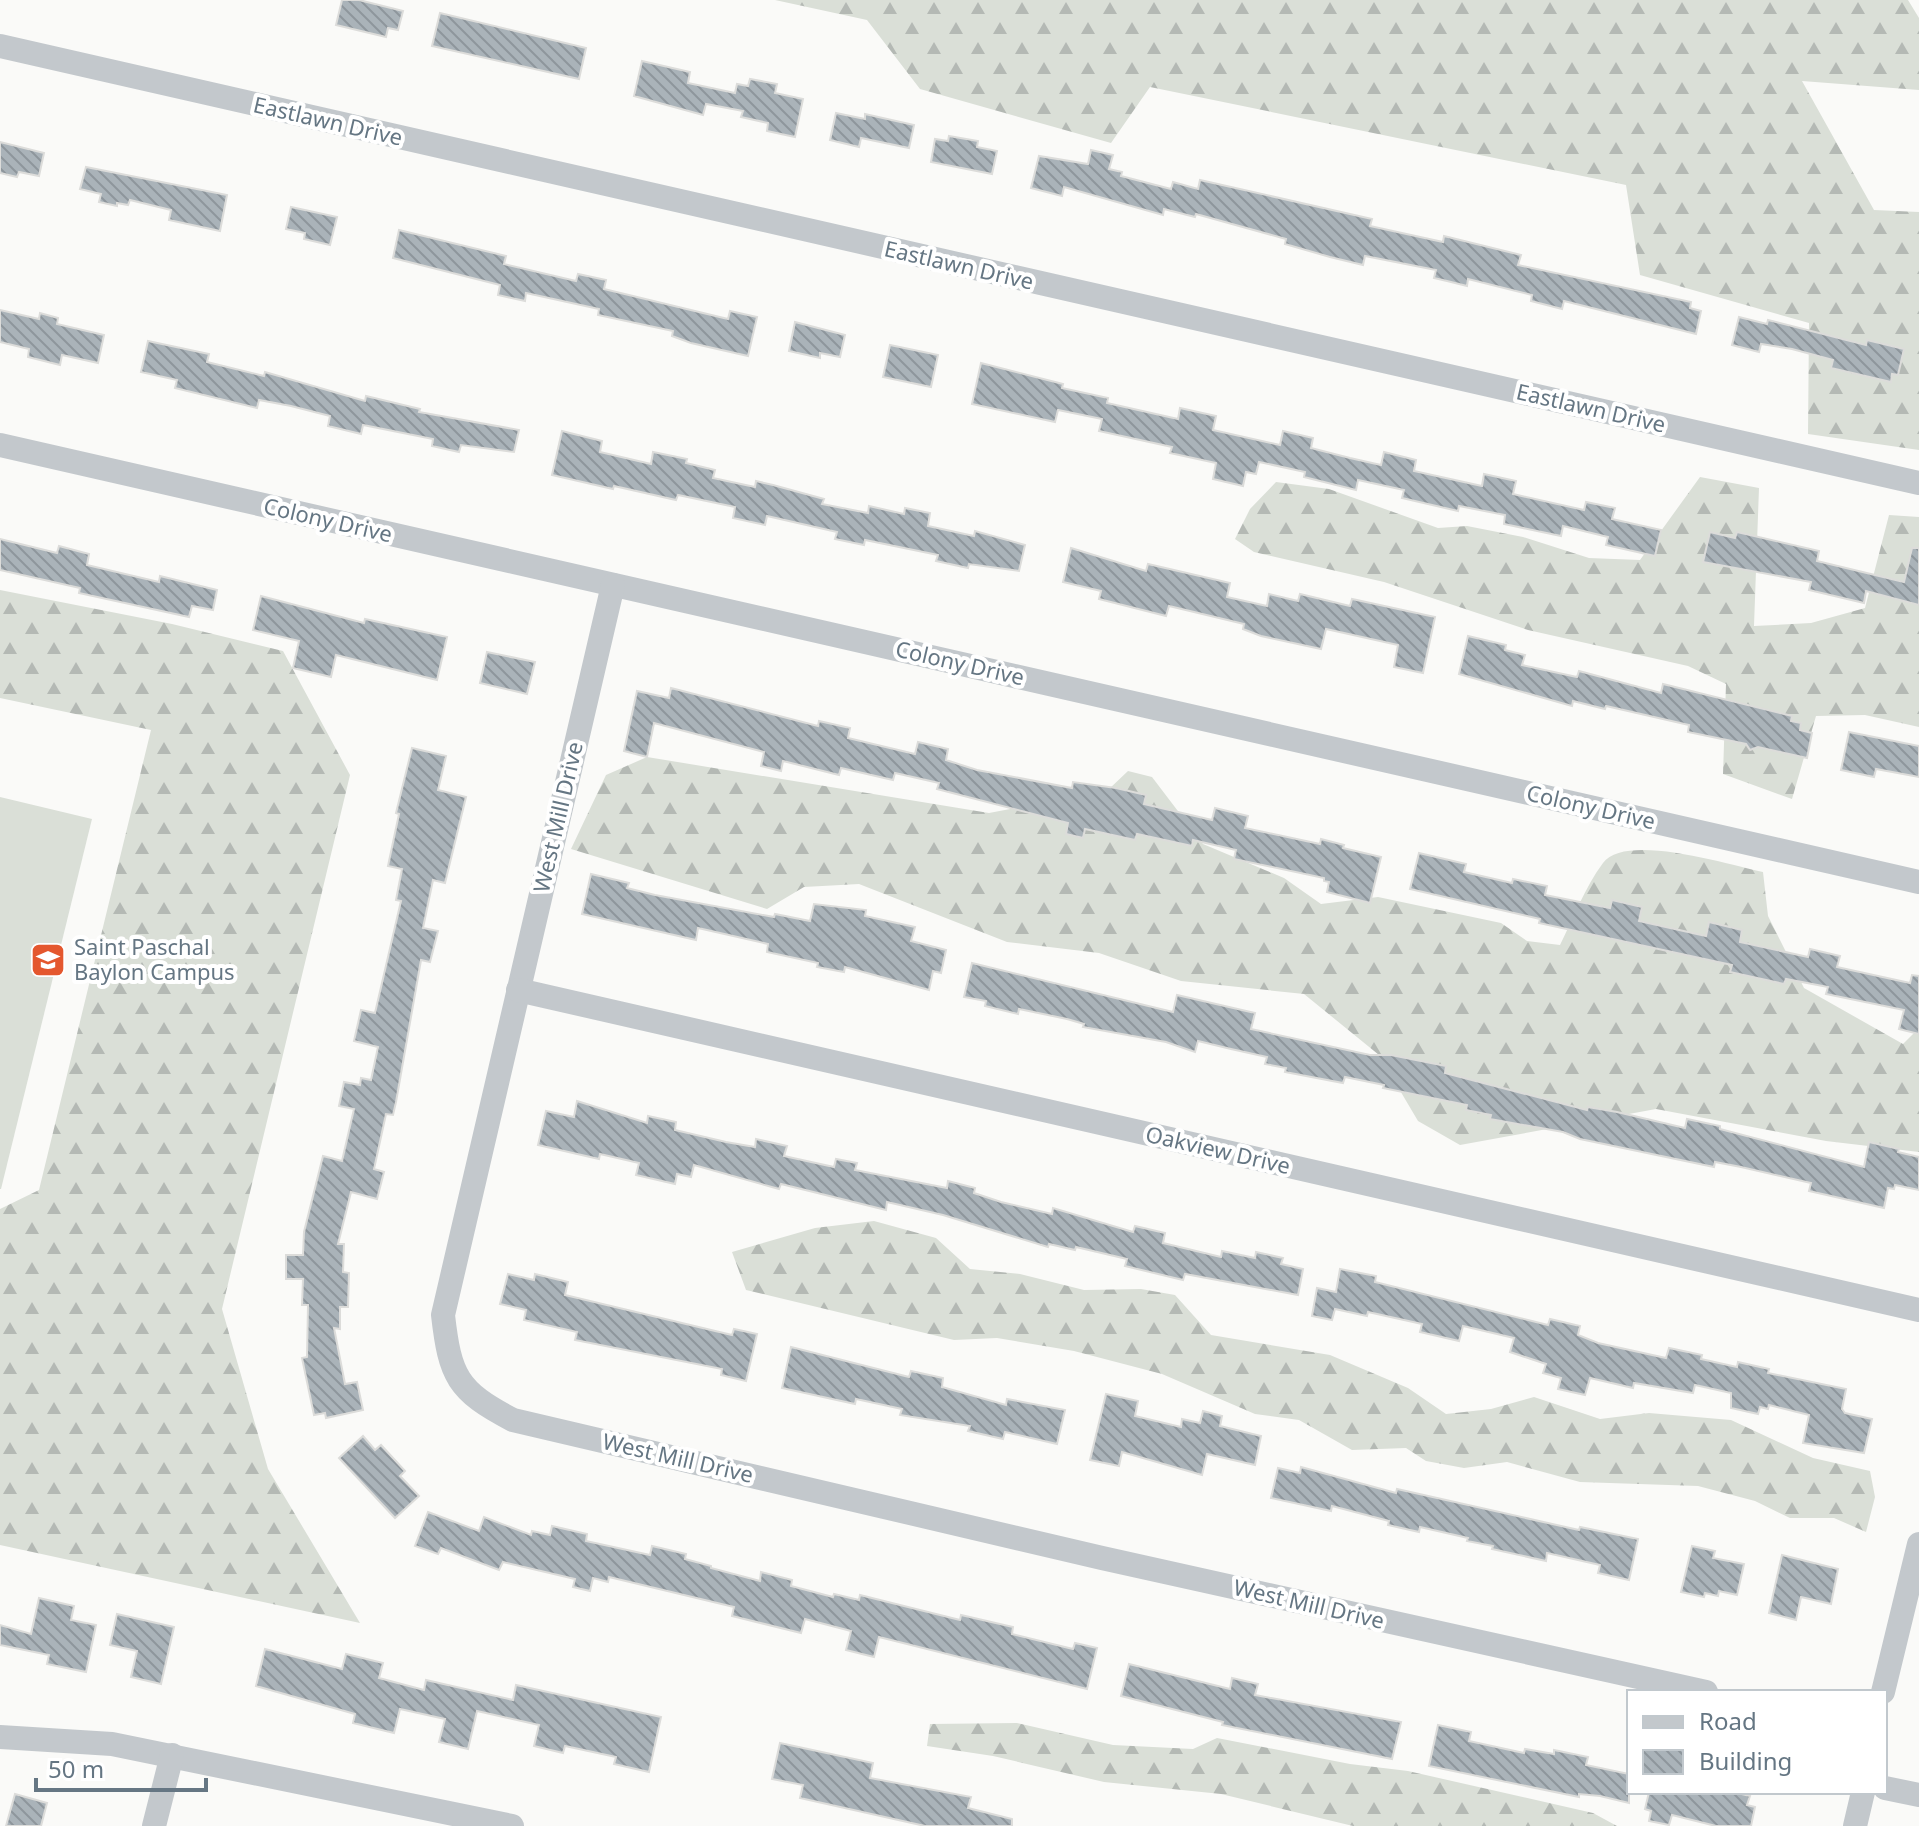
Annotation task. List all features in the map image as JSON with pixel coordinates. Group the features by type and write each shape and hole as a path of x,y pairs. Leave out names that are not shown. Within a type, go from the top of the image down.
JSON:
{"street":[{"name":"Eastlawn Drive","path":"0,46 1919,483"},
{"name":"Colony Drive","path":"0,445 1919,882"},
{"name":"West Mill Drive","path":"613,585 443,1315 449,1361 465,1388 485,1405 513,1420 1001,1535 1697,1690"},
{"name":"Oakview Drive","path":"518,990 1919,1310"},
{"path":"1883,1690 1919,1544"},
{"path":"0,1737 112,1744 512,1826"},
{"path":"154,1826 172,1755"},
{"path":"1887,1788 1919,1795"},
{"path":"1855,1826 1863,1794"}],"green space":[{"path":"775,0 1908,0 1919,18 1919,90 1802,81 1874,210 1919,212 1919,450 1808,434 1809,323 1640,275 1626,185 1150,87 1111,143 920,89 867,20"},
{"path":"1700,477 1759,488 1754,626 1811,623 1865,608 1889,515 1919,517 1919,727 1865,715 1816,716 1792,799 1723,774 1726,684 1688,666 1528,630 1384,582 1254,552 1235,539 1250,509 1276,482 1329,489 1438,528 1467,526 1523,537 1589,558 1640,560"},
{"path":"0,590 172,624 283,651 350,775 222,1309 268,1469 360,1623 0,1545 0,1209 39,1190 151,730 0,698"},
{"path":"647,757 989,813 1108,790 1128,771 1152,777 1203,844 1284,878 1321,904 1378,897 1501,923 1527,941 1560,945 1591,882 1603,863 1615,854 1655,850 1763,872 1768,916 1804,988 1903,1044 1919,1028 1919,1152 1826,1141 1656,1109 1460,1145 1418,1121 1379,1055 1304,994 1181,981 1099,953 1007,942 859,884 804,887 767,909 571,849 606,775"},
{"path":"0,797 92,819 1,1189 0,1189"},
{"path":"874,1221 936,1238 970,1269 1020,1274 1084,1290 1141,1289 1175,1295 1211,1335 1330,1355 1408,1388 1446,1414 1491,1409 1534,1397 1600,1419 1649,1413 1731,1420 1813,1458 1870,1471 1875,1497 1866,1532 1834,1518 1790,1518 1755,1501 1698,1486 1580,1482 1507,1462 1464,1468 1426,1461 1406,1448 1352,1450 1299,1420 1255,1414 1162,1374 1074,1351 997,1338 954,1340 746,1290 732,1252 815,1228"},
{"path":"1017,1723 1113,1745 1193,1749 1217,1738 1350,1764 1408,1771 1593,1813 1617,1826 1353,1826 1221,1794 1104,1782 993,1756 927,1746 930,1724"}],"building":[{"path":"342,0 359,0 403,11 398,30 388,28 386,37 336,25"},
{"path":"440,13 586,48 579,79 432,46"},
{"path":"642,61 690,72 688,83 735,93 737,84 748,86 750,79 777,84 775,93 803,99 795,137 767,131 768,123 741,117 743,111 706,104 703,115 634,96"},
{"path":"836,113 865,119 865,114 914,125 909,148 861,138 859,147 830,140"},
{"path":"949,136 978,141 977,147 997,151 992,174 931,162 935,139 948,141"},
{"path":"0,142 44,153 39,176 19,172 17,177 0,173"},
{"path":"1091,150 1113,155 1109,169 1122,172 1121,176 1171,189 1173,182 1198,189 1200,180 1372,219 1370,226 1443,242 1444,236 1521,255 1518,265 1691,302 1690,308 1701,311 1696,334 1564,301 1562,309 1531,301 1532,295 1468,279 1467,286 1434,278 1436,270 1365,256 1363,265 1285,244 1286,239 1196,214 1195,217 1164,209 1163,215 1064,187 1062,196 1031,188 1039,156 1088,164"},
{"path":"86,167 227,195 220,231 169,220 171,210 130,200 128,205 117,203 117,206 99,202 101,194 80,189"},
{"path":"291,207 337,217 330,245 304,239 305,233 286,229"},
{"path":"399,230 506,256 504,264 576,281 578,274 606,280 604,289 728,319 730,311 757,317 748,356 691,343 672,336 673,331 598,315 599,309 526,293 525,301 498,295 500,285 393,258"},
{"path":"0,310 39,319 40,313 58,318 57,324 104,335 98,363 62,355 60,365 28,357 29,349 0,342"},
{"path":"1739,317 1767,324 1768,320 1866,345 1867,340 1904,349 1898,375 1892,374 1891,382 1831,368 1833,360 1792,349 1761,344 1759,352 1732,345"},
{"path":"795,322 845,335 840,357 820,353 820,358 789,351"},
{"path":"148,341 209,354 207,362 264,376 265,372 365,401 366,396 420,409 419,412 519,430 514,452 461,445 459,452 432,446 433,439 363,425 361,434 328,426 330,416 291,406 259,400 257,408 175,388 177,380 141,372"},
{"path":"890,345 938,355 931,387 883,377"},
{"path":"981,363 1063,384 1062,388 1108,398 1107,403 1178,419 1180,408 1216,416 1213,430 1280,445 1283,431 1313,438 1311,448 1350,458 1381,465 1384,452 1416,460 1414,471 1482,486 1484,474 1516,481 1513,494 1584,510 1586,502 1615,508 1612,519 1661,530 1655,556 1606,545 1608,537 1563,526 1561,536 1504,524 1505,515 1459,506 1458,511 1402,498 1404,490 1358,480 1356,490 1304,477 1305,472 1259,462 1256,474 1246,472 1243,486 1213,479 1216,463 1170,453 1172,447 1099,431 1102,419 1058,410 1055,422 972,404"},
{"path":"562,431 602,441 600,452 651,464 653,452 687,459 686,463 715,470 713,478 755,487 756,481 773,485 824,499 822,504 868,513 869,506 904,514 905,508 930,513 928,526 974,536 975,531 1025,545 1019,571 969,564 968,568 936,561 938,555 865,540 864,545 835,539 837,532 767,516 765,525 733,518 735,507 678,495 676,500 614,486 613,489 552,475"},
{"path":"1710,532 1735,538 1737,532 1819,551 1817,561 1904,582 1912,548 1919,548 1919,605 1866,591 1864,603 1809,590 1811,582 1703,562"},
{"path":"0,539 57,553 59,546 89,554 87,565 159,582 160,576 217,590 213,610 192,606 189,617 79,593 80,588 0,570"},
{"path":"1071,548 1146,571 1148,564 1230,583 1227,597 1267,606 1269,594 1298,601 1300,594 1350,606 1352,599 1435,617 1423,673 1394,667 1398,645 1326,629 1321,649 1261,636 1243,629 1244,624 1169,606 1166,616 1099,599 1101,591 1063,582"},
{"path":"261,596 364,623 365,619 447,637 437,680 336,655 331,677 293,668 299,641 253,630"},
{"path":"1468,636 1506,645 1505,650 1525,655 1522,665 1577,677 1579,671 1661,693 1663,684 1792,716 1791,721 1801,723 1800,730 1812,733 1807,758 1758,747 1750,750 1746,744 1688,732 1689,725 1606,706 1605,709 1573,701 1572,706 1459,674"},
{"path":"487,652 535,662 527,694 480,683"},
{"path":"671,688 818,726 819,721 850,728 848,738 915,754 918,742 948,749 946,760 977,770 1072,788 1073,782 1116,788 1146,795 1144,804 1212,820 1215,808 1248,816 1245,828 1320,844 1321,839 1344,845 1343,848 1381,857 1370,903 1327,892 1329,882 1324,878 1234,859 1236,850 1193,840 1192,846 1137,834 1135,840 1085,829 1083,838 1066,834 1068,823 937,789 939,783 895,773 893,780 841,768 839,775 783,761 781,771 761,766 764,752 654,723 647,757 624,751 637,691 669,698"},
{"path":"1849,732 1919,746 1919,777 1876,769 1874,777 1841,770"},
{"path":"412,748 446,756 438,790 466,797 445,883 433,880 423,928 438,931 430,962 421,960 396,1102 393,1115 386,1114 374,1169 384,1172 377,1199 351,1192 338,1244 344,1244 343,1272 349,1273 348,1307 340,1307 340,1329 334,1328 345,1384 357,1382 363,1410 326,1418 325,1413 314,1415 302,1358 307,1357 308,1305 302,1305 303,1279 286,1279 286,1255 303,1255 304,1232 323,1156 342,1161 354,1109 339,1106 344,1082 360,1085 361,1078 371,1080 378,1047 354,1041 361,1010 375,1013 401,901 396,900 402,869 388,866 399,814 396,813"},
{"path":"1419,853 1466,864 1464,872 1512,883 1513,879 1547,886 1545,895 1610,908 1612,900 1642,907 1639,921 1706,936 1709,922 1742,930 1740,942 1808,957 1810,949 1840,956 1837,967 1910,983 1912,975 1919,976 1919,1034 1899,1029 1904,1010 1826,994 1828,987 1786,979 1784,984 1730,972 1732,965 1539,923 1540,919 1410,889"},
{"path":"591,874 629,883 627,888 655,895 774,917 775,914 810,921 814,904 866,910 865,916 915,927 911,941 946,950 941,973 933,971 929,990 845,967 844,972 817,967 818,963 767,952 768,944 698,928 696,940 582,914"},
{"path":"972,963 1173,1012 1177,995 1255,1013 1251,1029 1370,1055 1391,1055 1446,1066 1445,1073 1587,1110 1588,1107 1617,1112 1685,1128 1687,1119 1720,1126 1720,1129 1864,1167 1869,1142 1899,1149 1898,1152 1919,1157 1919,1190 1895,1185 1894,1189 1888,1188 1884,1208 1809,1191 1811,1183 1741,1167 1715,1162 1714,1167 1580,1139 1563,1132 1490,1119 1491,1115 1466,1110 1467,1105 1383,1088 1384,1085 1345,1077 1343,1083 1285,1072 1286,1068 1265,1064 1267,1057 1198,1041 1195,1052 1166,1042 1083,1027 1084,1024 1067,1019 1019,1009 1018,1014 985,1006 986,1001 964,997"},
{"path":"577,1101 647,1123 648,1116 676,1122 675,1130 726,1142 755,1147 756,1139 787,1146 784,1156 834,1167 836,1159 857,1163 855,1170 947,1188 948,1181 975,1188 974,1193 1001,1202 1052,1214 1053,1208 1133,1232 1135,1226 1165,1233 1163,1243 1221,1257 1222,1251 1255,1258 1256,1252 1283,1258 1281,1264 1303,1269 1298,1295 1185,1274 1183,1280 1125,1266 1127,1259 1076,1247 1075,1250 1049,1244 1048,1247 943,1215 887,1202 886,1210 781,1184 779,1189 694,1165 691,1177 677,1174 675,1184 636,1175 639,1163 600,1154 599,1159 538,1145 546,1111 574,1117"},
{"path":"1340,1269 1376,1276 1375,1282 1548,1325 1550,1319 1580,1326 1578,1335 1598,1343 1666,1358 1669,1348 1702,1355 1701,1359 1737,1367 1738,1362 1769,1369 1768,1373 1846,1389 1842,1409 1845,1413 1872,1419 1864,1453 1803,1443 1809,1415 1769,1405 1768,1409 1760,1407 1758,1414 1731,1408 1731,1393 1695,1385 1693,1393 1634,1383 1633,1388 1590,1378 1585,1395 1558,1389 1561,1378 1543,1373 1546,1364 1510,1352 1514,1338 1463,1326 1459,1341 1420,1332 1422,1324 1368,1312 1367,1316 1335,1309 1332,1320 1312,1316 1317,1288 1336,1292"},
{"path":"508,1274 534,1280 535,1274 568,1282 565,1295 732,1335 734,1329 757,1334 746,1381 721,1375 722,1369 575,1340 577,1332 524,1320 526,1310 500,1304"},
{"path":"791,1347 909,1377 911,1371 943,1378 942,1387 1006,1405 1007,1399 1065,1410 1057,1444 1005,1432 1003,1439 968,1431 970,1426 900,1415 902,1409 856,1399 855,1404 782,1388"},
{"path":"1106,1394 1138,1401 1135,1416 1181,1427 1182,1419 1200,1423 1203,1411 1222,1416 1220,1426 1261,1436 1255,1465 1207,1454 1202,1475 1122,1452 1119,1466 1090,1460"},
{"path":"363,1436 375,1450 381,1445 405,1471 400,1476 419,1496 395,1518 339,1458"},
{"path":"1301,1467 1396,1493 1397,1489 1579,1530 1580,1527 1638,1539 1629,1580 1598,1573 1600,1565 1547,1553 1546,1561 1492,1549 1493,1546 1467,1541 1468,1538 1420,1527 1419,1532 1388,1525 1389,1521 1332,1506 1331,1511 1271,1498 1278,1468 1300,1473"},
{"path":"428,1512 479,1531 484,1517 531,1535 532,1531 550,1535 552,1526 587,1534 586,1541 650,1555 652,1546 686,1554 685,1559 760,1581 761,1572 792,1580 791,1586 833,1597 834,1594 859,1600 860,1595 960,1620 961,1615 1013,1627 1012,1634 1073,1649 1075,1643 1097,1648 1087,1689 879,1637 874,1657 846,1650 851,1631 805,1619 801,1633 732,1616 734,1607 609,1577 608,1582 593,1578 590,1591 573,1587 575,1579 503,1562 499,1570 441,1548 438,1554 415,1546"},
{"path":"1692,1546 1715,1551 1713,1558 1744,1564 1737,1595 1719,1591 1718,1596 1705,1593 1704,1597 1681,1592"},
{"path":"1782,1555 1838,1569 1831,1604 1801,1597 1796,1620 1769,1613"},
{"path":"39,1598 74,1606 71,1620 96,1625 86,1672 47,1664 49,1655 0,1645 0,1625 31,1634"},
{"path":"117,1614 174,1627 161,1684 131,1677 137,1651 110,1645"},
{"path":"265,1649 342,1669 346,1654 383,1663 379,1678 424,1690 426,1680 513,1700 516,1685 661,1717 649,1772 614,1764 616,1757 565,1746 563,1753 534,1746 539,1725 477,1711 468,1749 439,1742 445,1719 400,1709 394,1733 353,1723 355,1714 256,1686"},
{"path":"1129,1664 1230,1689 1232,1678 1258,1684 1255,1695 1401,1722 1392,1759 1222,1725 1223,1722 1121,1696"},
{"path":"1438,1725 1471,1732 1469,1741 1524,1753 1525,1749 1554,1754 1554,1750 1588,1757 1586,1765 1627,1774 1629,1803 1600,1796 1579,1794 1579,1797 1429,1766"},
{"path":"780,1743 873,1763 870,1778 971,1797 968,1808 1012,1819 1012,1826 925,1826 800,1798 803,1785 772,1779"},
{"path":"15,1794 47,1803 41,1826 6,1826"},
{"path":"1649,1794 1742,1794 1750,1796 1747,1805 1755,1807 1751,1826 1716,1826 1672,1815 1669,1825 1649,1821 1651,1811 1645,1809"}],"place":[{"name":"Saint Paschal Baylon Campus","path":"48,960"}]}
